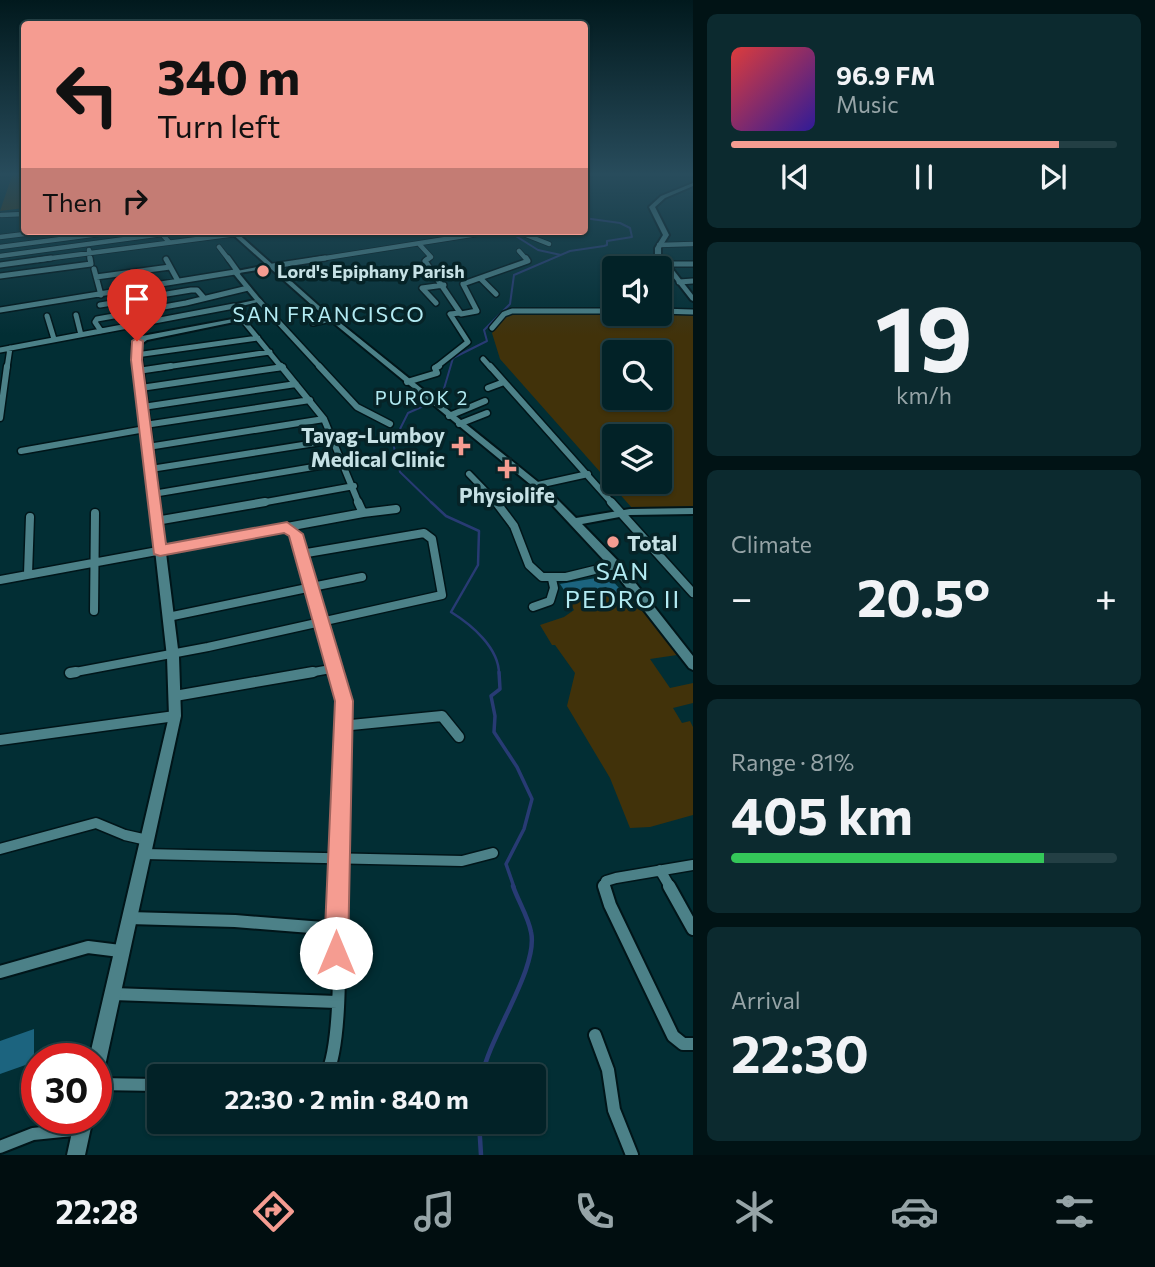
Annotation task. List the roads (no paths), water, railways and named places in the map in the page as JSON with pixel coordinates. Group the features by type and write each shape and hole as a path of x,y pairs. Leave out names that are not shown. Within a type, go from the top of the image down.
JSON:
{"street":[{"path":"659,256 659,246 666,235 662,227"},
{"path":"0,237 21,234"},
{"path":"0,247 92,235"},
{"path":"0,256 155,235"},
{"path":"163,235 169,242"},
{"path":"192,235 194,239"},
{"path":"0,265 217,235"},
{"path":"237,235 331,319 538,485 615,565 693,665"},
{"path":"0,310 474,235"},
{"path":"526,235 549,244"},
{"path":"0,276 91,264 88,244"},
{"path":"659,246 693,244"},
{"path":"420,245 431,257 424,260 444,285 460,313"},
{"path":"219,247 259,301 357,407 390,424"},
{"path":"407,382 437,373 435,368 445,365 460,346 468,342 450,314 477,311 463,284 528,261 519,251"},
{"path":"166,259 178,281"},
{"path":"672,264 691,263"},
{"path":"96,277 170,267"},
{"path":"94,269 101,295"},
{"path":"672,273 693,299"},
{"path":"481,279 496,294"},
{"path":"679,282 693,281"},
{"path":"436,303 422,288 444,285"},
{"path":"101,331 95,322 97,319 248,288"},
{"path":"100,306 197,290 211,311"},
{"path":"0,349 259,301"},
{"path":"234,306 324,419 363,513"},
{"path":"492,328 504,314 512,311 602,311"},
{"path":"672,311 693,312"},
{"path":"76,315 81,335"},
{"path":"47,316 54,339"},
{"path":"101,1043 175,716 172,653 136,344 145,338 242,319"},
{"path":"313,323 331,319"},
{"path":"136,355 258,338"},
{"path":"0,418 10,348"},
{"path":"138,371 270,352"},
{"path":"483,359 693,593"},
{"path":"141,388 283,367"},
{"path":"488,387 504,382"},
{"path":"142,407 296,384"},
{"path":"21,451 310,400"},
{"path":"449,416 485,401"},
{"path":"459,424 488,413"},
{"path":"148,447 324,419"},
{"path":"151,469 334,440"},
{"path":"153,494 343,462"},
{"path":"469,474 487,490 510,519 520,536 523,554 530,566 543,578 552,579 615,565"},
{"path":"538,485 587,474"},
{"path":"156,521 354,486"},
{"path":"0,580 396,509"},
{"path":"575,522 622,513 693,511"},
{"path":"94,611 95,513"},
{"path":"28,574 30,517"},
{"path":"287,527 296,534 344,701 341,726 336,929 337,1002 332,1064"},
{"path":"70,673 145,661 172,653 324,624 440,597 443,588 432,539 427,534 414,533 302,554"},
{"path":"168,617 362,577"},
{"path":"533,607 550,601 554,588 552,579"},
{"path":"681,649 693,646"},
{"path":"175,695 336,668"},
{"path":"0,740 175,716"},
{"path":"341,726 442,716 446,717 458,737"},
{"path":"0,849 96,823 125,835 147,840"},
{"path":"144,854 462,861 493,853"},
{"path":"693,865 610,879 604,887 615,916 673,1036 679,1043 693,1044"},
{"path":"660,870 693,929"},
{"path":"128,918 235,921 336,929"},
{"path":"0,972 88,947 120,951"},
{"path":"113,994 337,1002"},
{"path":"596,1035 608,1070 614,1110 632,1155"},
{"path":"112,1084 147,1085"},
{"path":"0,1147 38,1134"},
{"path":"76,1155 81,1134"}],"waterway":[{"path":"561,255 604,246 607,241 632,237 628,227"},
{"path":"514,235 538,250 561,255"},
{"path":"433,504 400,472 393,443 408,413 428,404 443,392 453,358 487,341 484,330 510,304 514,275 561,255"},
{"path":"431,502 446,516 479,531 478,565 451,612 483,638 494,655 499,674"},
{"path":"499,672 500,689 491,696 495,716 494,732 517,767 532,799 524,829 506,864 514,887"},
{"path":"486,1064 521,982 532,947 530,926 513,886"},
{"path":"480,1134 481,1155"}],"place":[{"name":"Lord's Epiphany Parish","path":"263,271"},
{"name":"Tayag-Lumboy Medical Clinic","path":"461,446"},
{"name":"Physiolife","path":"507,469"},
{"name":"Total","path":"613,542"}],"district":[{"name":"SAN FRANCISCO","path":"329,313"},
{"name":"PUROK 2","path":"422,397"},
{"name":"SAN PEDRO II","path":"623,584"}]}
